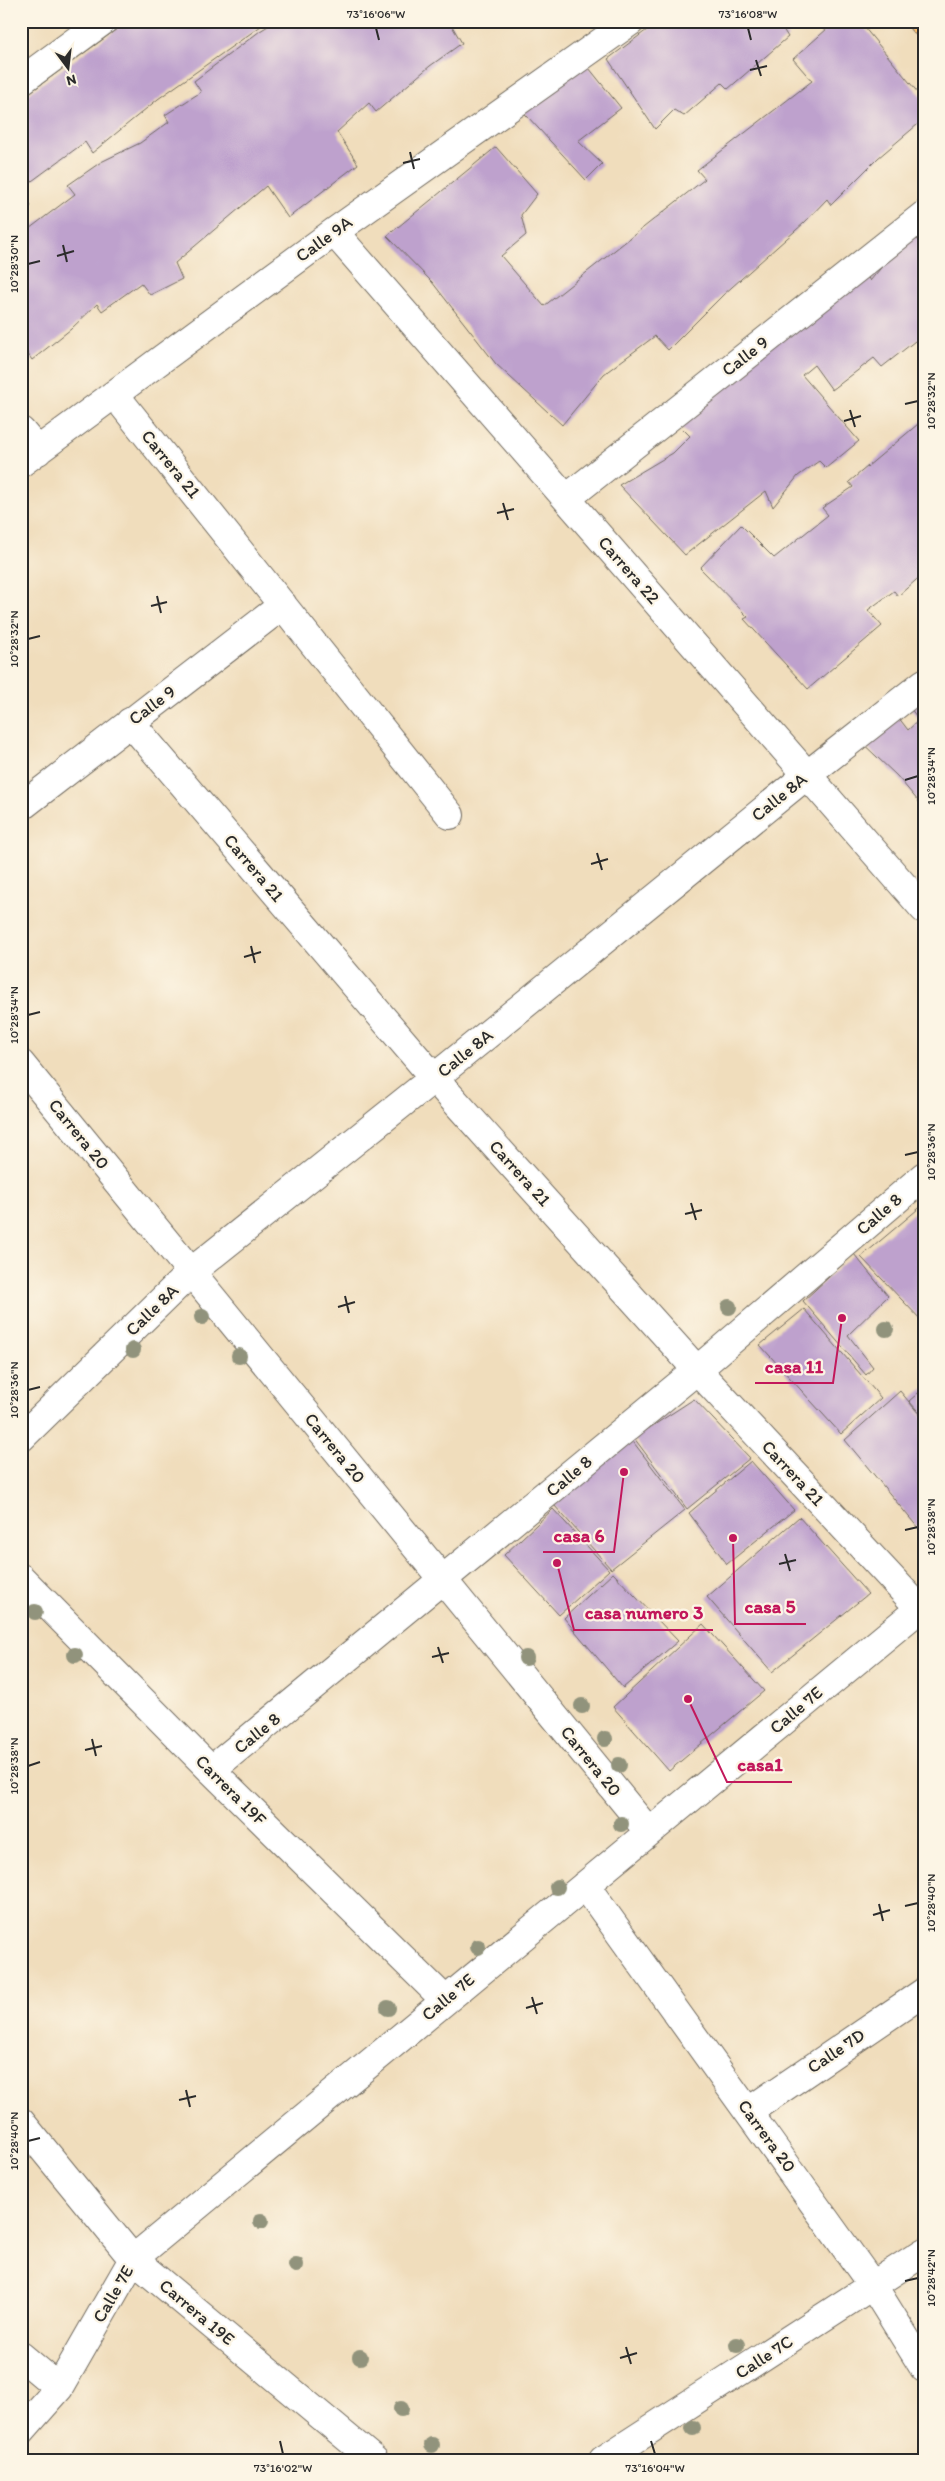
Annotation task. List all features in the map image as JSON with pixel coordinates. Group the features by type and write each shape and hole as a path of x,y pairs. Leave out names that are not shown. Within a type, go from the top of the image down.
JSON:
{"street":[{"path":"21,81 103,21"},
{"name":"Calle 9A","path":"27,448 115,395 334,232 631,21"},
{"name":"Calle 9","path":"567,498 924,214"},
{"name":"Carrera 22","path":"334,232 924,909"},
{"name":"Carrera 21","path":"115,395 450,815"},
{"name":"Calle 9","path":"21,807 283,605"},
{"name":"Calle 8A","path":"21,1438 191,1272 434,1078 807,775 924,683"},
{"name":"Carrera 21","path":"130,722 434,1078 698,1370 922,1609"},
{"name":"Carrera 20","path":"21,1064 649,1832"},
{"name":"Calle 8","path":"211,1770 698,1370 924,1176"},
{"name":"Carrera 19F","path":"21,1578 211,1770 445,2000"},
{"name":"Calle 7E","path":"21,2431 59,2388 133,2259 445,2000 922,1609"},
{"name":"Carrera 20","path":"585,1885 874,2286 924,2368"},
{"name":"Calle 7D","path":"749,2111 924,1992"},
{"name":"Carrera 19E","path":"21,2122 133,2259 374,2460"},
{"name":"Calle 7C","path":"603,2460 924,2252"},
{"path":"21,2356 59,2388"}],"building":[{"path":"128,21 268,21 158,99 92,153 85,142 21,189 21,99"},
{"path":"276,21 449,21 462,43 430,66 376,112 369,103 337,132 358,164 288,218 266,186 175,263 182,279 150,295 141,283 102,311 97,304 71,329 32,360 21,344 21,235 75,194 68,185 101,162 140,143 169,122 165,115 201,92 194,81"},
{"path":"659,21 778,21 788,37 728,89 722,83 684,116 674,110 655,129 608,59"},
{"path":"836,21 859,21 924,100 924,119 878,158 831,205 827,199 804,223 723,295 668,350 655,336 604,374 562,425 496,364 432,282 387,236 496,147 537,194 521,215 526,235 501,256 544,306 705,179 697,170 812,81 793,59"},
{"path":"577,53 621,108 578,141 602,164 586,180 515,103"},
{"path":"21,195 31,206 21,214"},
{"path":"924,227 924,334 882,367 874,358 832,390 814,365 802,375 859,441 826,468 819,461 798,476 773,507 766,491 685,555 619,485 673,453 690,436 677,423 859,263 870,281 885,263"},
{"path":"924,419 924,573 898,596 894,591 868,610 882,626 808,689 744,619 748,617 700,568 741,525 774,558 828,515 822,508 853,487 849,482"},
{"path":"924,686 924,808 897,776 856,737 889,705 908,730 919,720 906,702"},
{"path":"924,1204 924,1323 861,1257"},
{"path":"854,1254 888,1296 848,1335 873,1367 866,1375 803,1301"},
{"path":"804,1309 881,1398 841,1434 760,1345"},
{"path":"924,1388 924,1418 909,1401"},
{"path":"900,1391 924,1420 924,1535 845,1440"},
{"path":"694,1399 750,1458 687,1509 634,1438"},
{"path":"631,1439 685,1510 611,1569 554,1505"},
{"path":"751,1461 794,1510 727,1564 689,1513"},
{"path":"553,1509 609,1570 559,1615 504,1555"},
{"path":"799,1517 868,1594 772,1672 707,1597"},
{"path":"613,1573 678,1641 623,1688 564,1618"},
{"path":"703,1624 764,1691 669,1771 613,1707"}],"place":[{"name":"casa 11","path":"842,1318"},
{"name":"casa 6","path":"624,1472"},
{"name":"casa 5","path":"733,1538"},
{"name":"casa numero 3","path":"557,1563"},
{"name":"casa1","path":"688,1699"}]}
